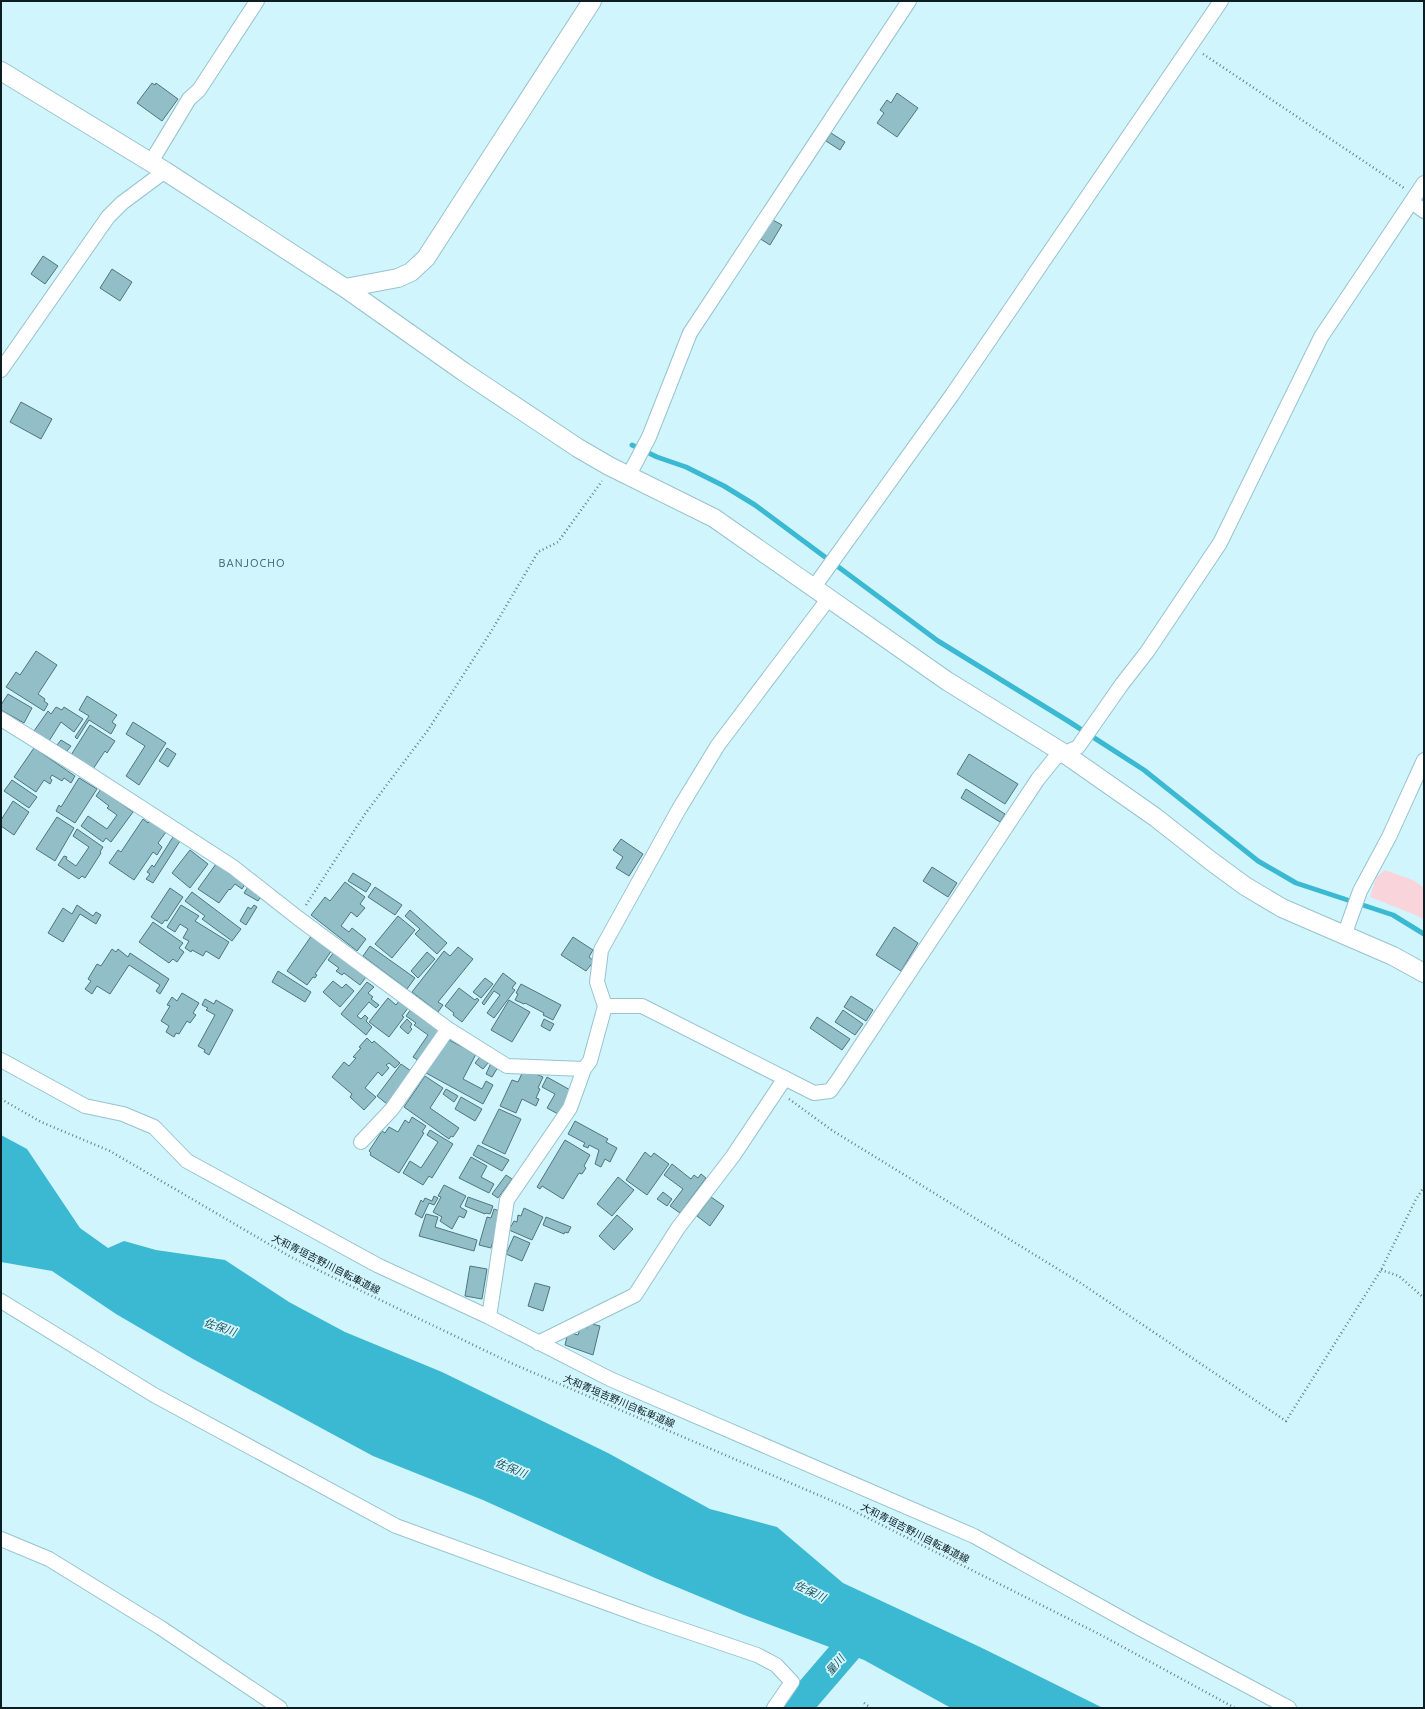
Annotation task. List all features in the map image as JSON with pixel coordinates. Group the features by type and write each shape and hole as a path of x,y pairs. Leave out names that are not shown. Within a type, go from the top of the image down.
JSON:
{"street":[{"path":"1,370 108,217 158,166 188,99 199,90 257,1"},
{"path":"345,288 398,278 411,272 426,258 592,1"},
{"path":"629,475 649,437 690,333 910,1"},
{"path":"814,587 952,395 1221,1"},
{"path":"1,71 158,166 345,288 504,400 578,448 609,466 714,518 948,681 1065,754 1155,817 1211,862 1245,886 1282,908 1393,956 1424,973"},
{"path":"605,1006 642,1006 814,1093 830,1091 1038,779 1055,758 1078,747 1122,684 1147,652 1220,543 1321,337 1424,183"},
{"path":"1414,199 1424,210"},
{"path":"489,1317 507,1200 570,1108 584,1069 590,1061 605,1006 597,982 601,950 679,809 718,745 829,598"},
{"path":"1,719 233,867 298,918 448,1029 507,1066 584,1069"},
{"path":"1344,936 1360,891 1389,837 1424,760"},
{"path":"361,1142 392,1109 448,1029"},
{"path":"1,1060 84,1106 123,1114 154,1127 187,1161 377,1265 489,1317 610,1380 974,1536 1139,1628 1289,1708"},
{"path":"538,1343 635,1295 678,1228 733,1156 785,1078"},
{"path":"1,1301 154,1395 396,1526 627,1611 757,1655 776,1664 792,1682 774,1708"},
{"path":"1,1539 49,1559 161,1628 280,1708"}],"path":[{"path":"1191,45 1414,199"},
{"path":"298,918 365,814 428,730 492,630 538,552 558,542 604,479 609,466"},
{"path":"785,1078 790,1100 833,1131 1079,1282 1286,1422 1381,1270 1416,1199 1424,1187"},
{"name":"大和青垣吉野川自転車道線","path":"1,1099 41,1122 110,1151 291,1257 513,1364 844,1506 1101,1636 1235,1708"},
{"path":"1381,1270 1399,1276 1424,1298"},
{"path":"864,1703 871,1708"}],"shaded area":[{"path":"1385,870 1415,881 1424,888 1424,920 1418,916 1370,897 1376,878"}],"water":[{"name":"佐保川","path":"1,1135 27,1149 80,1228 108,1248 124,1241 156,1250 225,1260 289,1302 345,1332 442,1372 608,1453 710,1509 777,1527 843,1583 980,1647 1103,1708 951,1708 864,1660 744,1615 655,1578 483,1500 373,1456 193,1359 116,1314 52,1271 1,1262"}],"building":[{"path":"152,83 155,85 156,83 178,99 162,121 137,103"},
{"path":"897,93 918,108 897,137 877,123 884,113 880,110 887,100 891,103"},
{"path":"831,133 845,142 840,150 826,141"},
{"path":"771,219 782,225 770,245 759,238"},
{"path":"43,256 58,266 45,284 31,274"},
{"path":"112,269 132,282 120,301 100,288"},
{"path":"21,402 52,419 41,439 10,422"},
{"path":"36,651 57,665 38,694 45,699 44,701 48,704 44,711 6,687 16,672 20,675"},
{"path":"8,694 32,708 24,723 1,710 1,705"},
{"path":"87,696 117,715 112,722 116,725 111,734 89,720 77,739 75,737 89,716 79,710"},
{"path":"56,707 62,710 64,707 83,719 74,732 61,722 49,741 34,731 48,711 51,714"},
{"path":"133,722 166,743 139,785 126,776 145,746 126,734"},
{"path":"90,725 115,741 107,753 105,751 93,769 71,755"},
{"path":"61,740 71,746 67,751 57,745"},
{"path":"34,748 75,776 71,783 64,778 62,781 52,775 50,778 52,780 50,784 44,780 36,792 14,777"},
{"path":"167,748 176,754 168,767 159,761"},
{"path":"969,754 1018,784 1005,804 957,774"},
{"path":"79,778 97,789 75,823 56,811 59,805 61,807"},
{"path":"12,780 37,797 29,808 4,791"},
{"path":"101,789 133,812 111,842 106,838 103,842 81,826 88,816 107,829 117,815 107,808 109,806 96,796"},
{"path":"966,789 1005,814 1000,822 961,798"},
{"path":"13,801 29,812 14,835 1,826 1,820"},
{"path":"57,817 74,828 55,861 36,849"},
{"path":"143,819 148,823 150,821 166,832 158,843 162,847 157,855 153,852 134,880 109,863 118,850 121,852"},
{"path":"77,829 103,847 100,852 101,853 85,878 82,876 79,879 58,865 64,856 76,866 89,847 73,836"},
{"path":"173,837 180,841 153,883 146,879 150,874 147,872 152,865 154,867"},
{"path":"621,839 643,854 629,876 616,868 623,857 613,850"},
{"path":"190,850 208,864 190,888 172,873"},
{"path":"216,864 245,884 242,889 235,884 230,890 229,889 219,903 198,889"},
{"path":"932,867 957,883 948,897 923,881"},
{"path":"353,873 371,884 366,892 348,881"},
{"path":"345,882 365,897 360,904 365,908 357,917 351,912 341,926 349,932 352,928 366,939 357,951 311,915 325,897 330,901"},
{"path":"248,887 262,895 258,901 244,893"},
{"path":"375,887 402,905 395,915 368,897"},
{"path":"170,888 183,897 167,921 165,920 162,924 151,917"},
{"path":"192,892 241,929 232,941 202,919 205,916 185,901"},
{"path":"77,905 93,916 96,912 101,915 96,924 80,914 63,942 48,933 63,908 72,914"},
{"path":"181,905 199,916 195,921 229,942 219,959 206,951 203,956 192,950 191,952 185,948 189,941 183,938 188,929 180,924 175,932 167,927"},
{"path":"254,905 257,907 246,925 240,921 248,907 251,909"},
{"path":"410,910 447,943 437,954 415,934 420,929 405,916"},
{"path":"398,916 415,930 392,958 375,944"},
{"path":"153,922 183,943 179,948 184,952 177,962 173,959 169,963 139,942"},
{"path":"894,927 918,943 901,971 876,955"},
{"path":"312,935 332,950 315,974 317,975 315,978 313,977 307,985 287,971"},
{"path":"573,937 593,950 589,957 594,961 586,971 561,955"},
{"path":"370,946 415,978 407,989 363,956"},
{"path":"458,947 473,959 438,1002 443,1005 438,1012 412,992 444,951 450,956"},
{"path":"112,949 116,952 118,949 128,957 130,953 169,979 160,994 156,991 160,985 129,965 110,994 97,986 92,994 85,989 91,981 88,979 97,964 101,966"},
{"path":"334,952 366,977 360,985 344,973 342,975 336,971 339,968 328,960"},
{"path":"427,952 435,959 418,978 411,971"},
{"path":"278,971 311,992 305,1002 272,982"},
{"path":"503,973 516,983 512,988 515,990 494,1018 487,1013 500,995 494,991 484,1005 482,1003"},
{"path":"485,978 493,984 481,998 473,992"},
{"path":"333,981 342,988 346,984 354,991 340,1007 323,992"},
{"path":"367,982 374,987 368,993 373,997 371,999 379,1005 376,1008 369,1002 357,1016 361,1019 365,1015 368,1018 366,1021 372,1027 366,1035 341,1014"},
{"path":"521,984 561,1005 553,1020 543,1015 544,1013 525,1003 524,1004 515,1000 518,994 516,993"},
{"path":"459,988 475,1000 477,998 479,1000 462,1022 445,1006"},
{"path":"182,993 199,1003 193,1013 196,1015 190,1023 187,1021 179,1034 176,1033 174,1037 166,1032 169,1026 161,1021 170,1006 167,1005 172,997 177,1001"},
{"path":"851,996 873,1010 866,1021 844,1007"},
{"path":"388,998 396,1005 399,1001 408,1008 402,1016 404,1017 389,1037 369,1022"},
{"path":"205,999 214,1004 216,1000 233,1010 209,1055 204,1052 205,1050 198,1046 215,1015 206,1010 208,1008 202,1005"},
{"path":"509,1000 530,1012 512,1042 491,1030"},
{"path":"411,1009 440,1029 419,1061 413,1057 428,1035 414,1025 416,1023 406,1016"},
{"path":"843,1010 863,1024 855,1035 835,1022"},
{"path":"817,1017 850,1039 842,1050 810,1028"},
{"path":"407,1019 412,1024 410,1027 412,1029 408,1034 400,1027"},
{"path":"544,1019 554,1024 550,1031 541,1026"},
{"path":"367,1038 372,1043 374,1041 400,1063 395,1068 389,1063 386,1065 389,1068 382,1076 378,1072 365,1088 376,1097 364,1110 350,1097 352,1094 332,1077 344,1062 349,1066 356,1058 353,1057 361,1048 359,1047"},
{"path":"449,1040 476,1054 463,1079 482,1089 486,1081 493,1085 483,1104 426,1073 441,1045 445,1046"},
{"path":"480,1057 488,1063 483,1069 475,1063"},
{"path":"491,1063 498,1067 492,1077 486,1074"},
{"path":"401,1064 411,1071 387,1104 377,1096"},
{"path":"524,1069 543,1077 538,1088 540,1089 536,1098 539,1099 536,1106 522,1099 516,1113 500,1106 512,1080 518,1082"},
{"path":"425,1076 443,1088 430,1108 459,1128 453,1137 451,1136 449,1139 404,1107"},
{"path":"547,1077 572,1091 558,1114 547,1108 555,1094 542,1087"},
{"path":"446,1089 458,1096 454,1102 443,1094"},
{"path":"461,1097 482,1109 475,1121 455,1109"},
{"path":"499,1109 521,1119 505,1154 482,1143"},
{"path":"412,1117 426,1126 422,1132 424,1133 399,1173 370,1155 371,1153 369,1151 382,1131 385,1133 389,1127 398,1132 405,1120 409,1123"},
{"path":"575,1121 608,1139 606,1142 617,1148 610,1162 605,1159 601,1167 595,1164 599,1150 589,1145 588,1148 583,1146 585,1143 568,1134"},
{"path":"430,1130 453,1144 432,1178 429,1176 423,1185 403,1173 410,1161 421,1168 438,1142 427,1135"},
{"path":"565,1140 590,1155 584,1166 586,1168 582,1174 579,1173 563,1199 542,1186 540,1189 537,1187"},
{"path":"478,1145 509,1160 502,1171 473,1155"},
{"path":"645,1152 651,1157 654,1153 669,1164 647,1195 626,1180"},
{"path":"471,1157 487,1166 481,1177 494,1184 489,1193 459,1178"},
{"path":"672,1164 691,1179 694,1175 698,1178 701,1174 706,1178 680,1213 670,1206 683,1189 664,1175"},
{"path":"506,1175 512,1179 498,1198 492,1194"},
{"path":"618,1177 634,1190 612,1216 597,1204"},
{"path":"444,1185 466,1196 460,1207 467,1211 464,1218 459,1216 452,1229 440,1221 442,1217 433,1212 441,1197 438,1196"},
{"path":"663,1192 672,1199 667,1206 657,1199"},
{"path":"434,1196 438,1198 434,1205 429,1203 422,1218 415,1214 421,1200 423,1202 425,1198 432,1201"},
{"path":"468,1197 493,1206 490,1214 485,1214 465,1206"},
{"path":"711,1197 724,1206 710,1226 697,1216"},
{"path":"524,1208 543,1217 532,1240 509,1230 514,1221 517,1222 518,1215 521,1216"},
{"path":"494,1209 502,1212 491,1248 479,1245 487,1217 491,1218"},
{"path":"426,1214 438,1217 435,1227 477,1240 474,1251 419,1236"},
{"path":"617,1215 633,1229 614,1250 599,1236"},
{"path":"546,1217 571,1227 568,1233 565,1232 564,1234 543,1225"},
{"path":"514,1236 530,1243 522,1261 506,1254"},
{"path":"470,1266 487,1269 482,1299 465,1296"},
{"path":"535,1283 550,1287 543,1311 528,1306"},
{"path":"588,1323 600,1326 593,1355 565,1345 568,1332 578,1335 581,1326 587,1328"}],"waterway":[{"path":"632,445 657,457 686,467 724,486 755,505 938,641 1144,770 1258,861 1296,883 1393,915 1424,934"},
{"name":"量川","path":"798,1708 871,1621"}],"district":[{"name":"BANJOCHO","path":"252,563"}]}
